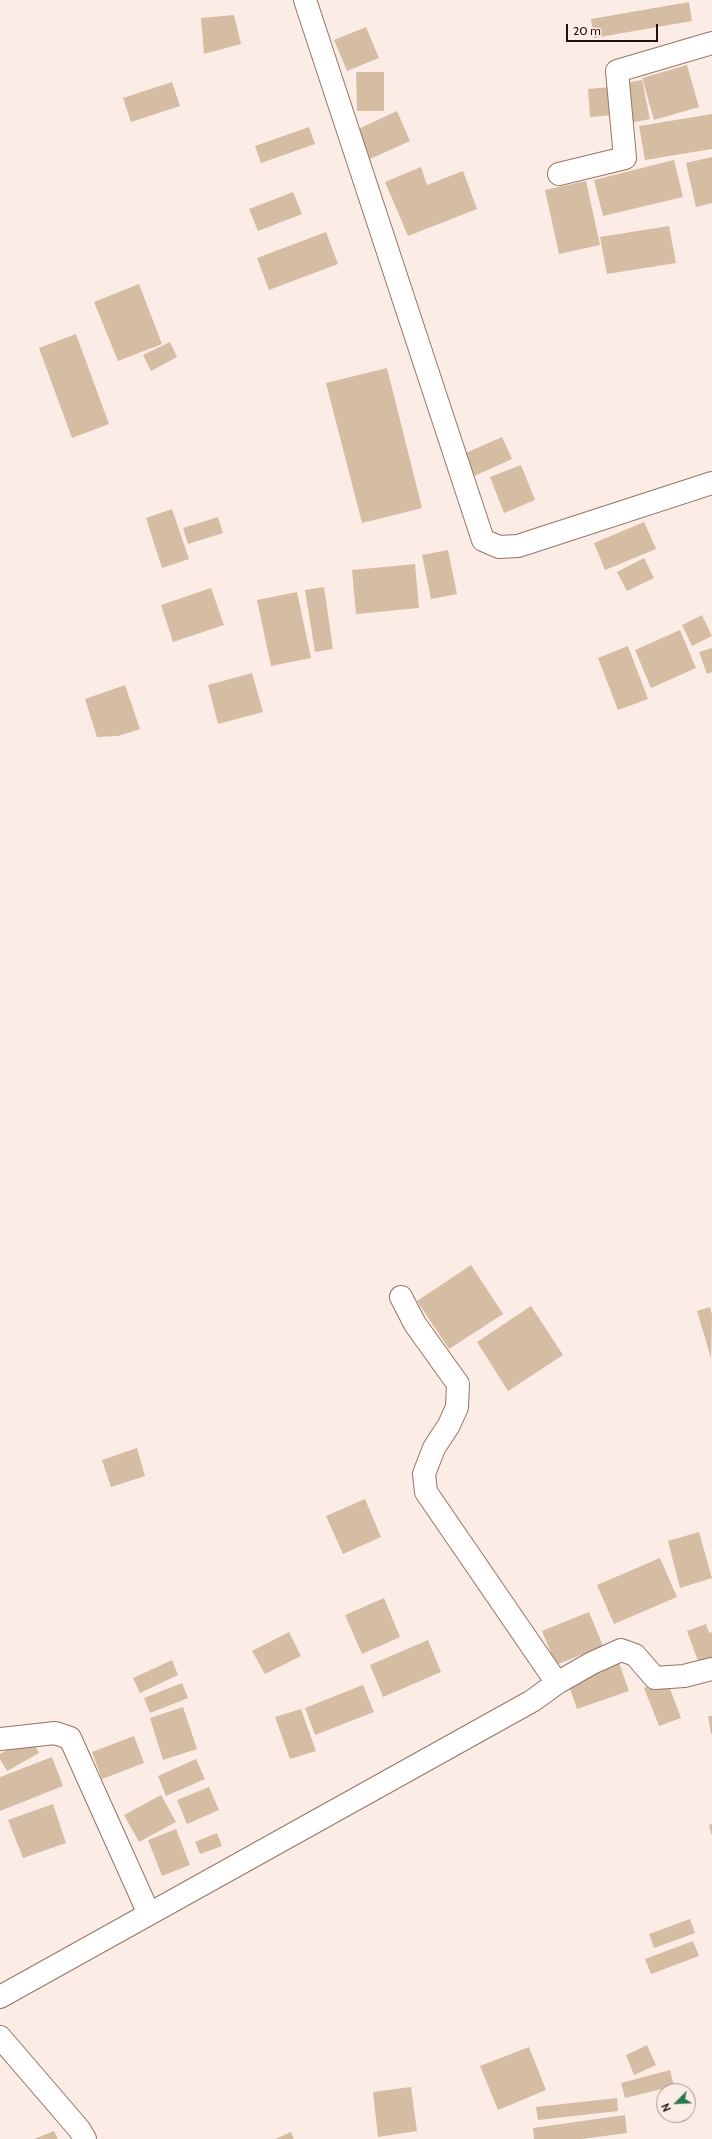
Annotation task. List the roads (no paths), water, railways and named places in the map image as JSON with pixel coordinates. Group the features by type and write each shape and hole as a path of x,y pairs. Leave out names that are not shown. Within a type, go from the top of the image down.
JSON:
{"street":[{"path":"305,0 482,540 499,547 518,546 712,483"},
{"path":"559,174 625,158 617,71 712,43"},
{"path":"402,1297 415,1324 458,1384 457,1407 449,1425 434,1448 424,1474 426,1492 557,1683"},
{"path":"0,1997 532,1701 557,1683 592,1663 621,1650 635,1655 655,1678 684,1676 712,1669"},
{"path":"0,1739 55,1733 70,1738 149,1914"},
{"path":"0,2037 85,2139"}]}
